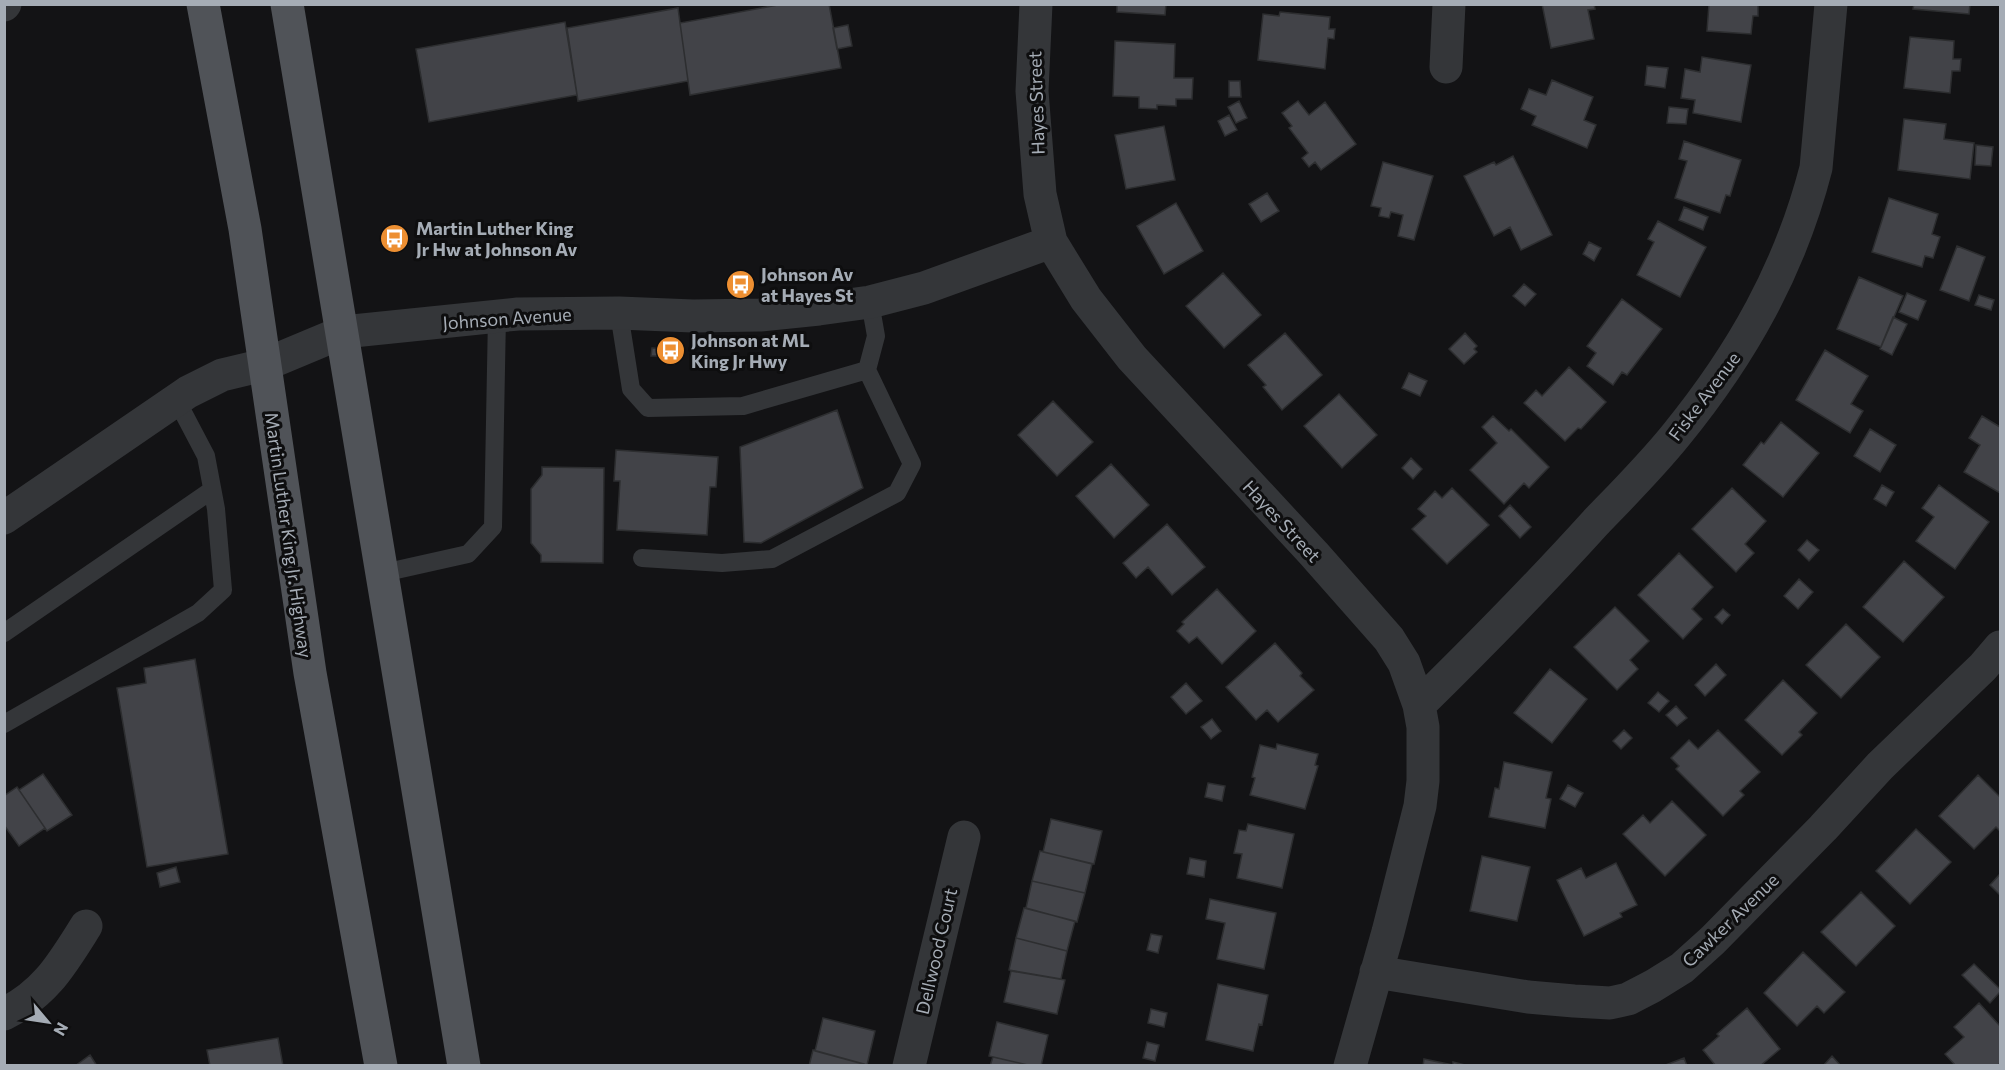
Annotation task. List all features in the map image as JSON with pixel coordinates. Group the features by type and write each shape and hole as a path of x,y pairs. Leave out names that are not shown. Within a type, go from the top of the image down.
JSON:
{"main road":[{"name":"Martin Luther King Jr. Highway","path":"203,4 245,229 310,673 381,1065"},
{"path":"287,4 464,1065"}],"street":[{"name":"Hayes Street","path":"1036,4 1032,91 1040,194 1052,243 1086,299 1132,358 1314,554 1389,639 1404,663 1419,705 1423,727 1424,781 1420,806 1350,1065"},
{"path":"1446,67 1449,4"},
{"name":"Fiske Avenue","path":"1419,705 1500,624 1649,465 1708,394 1740,348 1793,244 1810,194 1816,168 1831,4"},
{"name":"Johnson Avenue","path":"4,518 176,399 222,375 264,365 343,332 497,316 619,313 693,316 760,315 819,309 870,302 924,288 1052,243"},
{"name":"Cawker Avenue","path":"1376,972 1528,997 1610,1003 1628,999 1682,968 1713,940 1823,828 1880,766 2001,647"},
{"name":"Dellwood Court","path":"909,1065 963,837"},
{"path":"4,1014 24,1003 49,981 86,926"}],"lane":[{"path":"642,558 722,562 772,559 897,493 912,464 867,370 876,336 870,302"},
{"path":"619,313 631,389 648,408 743,406 867,370"},
{"path":"383,573 468,554 493,527 497,316"},
{"path":"4,724 198,613 223,590 206,456 176,399"},
{"path":"4,633 212,490"}],"building":[{"path":"783,4 829,4 841,68 690,95 680,23"},
{"path":"1117,4 1166,4 1165,15 1117,12"},
{"path":"1542,4 1594,4 1595,9 1588,10 1594,39 1551,48"},
{"path":"1709,4 1758,4 1758,16 1753,16 1751,34 1707,31"},
{"path":"1914,4 1970,4 1969,14 1913,9"},
{"path":"678,8 688,81 578,101 567,28"},
{"path":"1280,12 1330,17 1329,29 1335,29 1334,39 1328,38 1325,69 1258,60 1263,14 1279,16"},
{"path":"565,22 577,95 429,122 416,49"},
{"path":"848,25 852,46 837,49 833,28"},
{"path":"1910,37 1954,41 1953,59 1961,59 1960,71 1952,71 1950,93 1904,88"},
{"path":"1115,41 1175,44 1174,78 1193,78 1192,99 1176,99 1176,106 1157,105 1157,109 1139,108 1139,97 1113,96"},
{"path":"1702,57 1751,65 1741,122 1693,113 1695,100 1681,98 1685,69 1700,72"},
{"path":"1647,66 1668,68 1665,88 1645,85"},
{"path":"1552,80 1593,97 1584,120 1596,125 1587,148 1532,125 1536,116 1521,109 1529,89 1546,95"},
{"path":"1229,81 1240,81 1241,97 1229,97"},
{"path":"1239,101 1247,118 1236,123 1228,107"},
{"path":"1298,101 1309,115 1325,102 1356,144 1321,170 1315,162 1309,167 1302,158 1308,153 1289,128 1292,126 1282,113"},
{"path":"1669,107 1688,109 1686,124 1667,123"},
{"path":"1229,115 1237,130 1225,136 1218,121"},
{"path":"1904,119 1946,124 1944,139 1974,143 1970,179 1898,170"},
{"path":"1164,126 1175,180 1126,189 1115,135"},
{"path":"1684,141 1741,160 1730,196 1726,195 1720,213 1675,198 1687,161 1679,159"},
{"path":"1976,145 1993,147 1991,166 1975,165"},
{"path":"1513,156 1552,235 1521,250 1510,227 1494,236 1464,176 1494,162 1496,165"},
{"path":"1383,162 1433,176 1414,240 1398,236 1403,215 1391,212 1389,218 1379,216 1381,208 1371,206"},
{"path":"1267,193 1279,211 1261,222 1249,204"},
{"path":"1889,198 1938,214 1932,234 1940,237 1933,258 1925,256 1922,267 1872,252"},
{"path":"1176,203 1203,251 1164,274 1137,226"},
{"path":"1684,207 1708,217 1703,230 1679,220"},
{"path":"1658,221 1706,247 1680,297 1637,275 1654,242 1648,239"},
{"path":"1589,242 1601,248 1594,261 1583,254"},
{"path":"1957,246 1985,257 1969,301 1940,290"},
{"path":"1223,273 1261,315 1224,348 1186,306"},
{"path":"1859,277 1903,296 1881,347 1837,329"},
{"path":"1524,284 1536,294 1525,306 1513,296"},
{"path":"1907,293 1926,301 1918,320 1899,312"},
{"path":"1979,295 1994,300 1991,310 1975,305"},
{"path":"1622,299 1662,329 1627,375 1622,372 1613,385 1587,366 1596,353 1587,346"},
{"path":"1893,317 1907,324 1892,355 1880,349"},
{"path":"1285,333 1322,375 1282,410 1263,387 1266,385 1248,365"},
{"path":"1465,333 1477,346 1474,349 1477,352 1464,364 1449,349"},
{"path":"652,348 666,349 666,356 651,356"},
{"path":"1825,350 1868,376 1851,404 1863,411 1850,433 1796,400"},
{"path":"1569,367 1606,402 1581,429 1578,428 1565,441 1524,403 1536,390 1542,396"},
{"path":"1409,373 1427,381 1420,396 1402,388"},
{"path":"1339,394 1377,435 1342,468 1304,426"},
{"path":"1053,401 1093,442 1057,476 1018,435"},
{"path":"837,410 863,488 761,543 744,542 740,447"},
{"path":"1493,416 1509,431 1511,429 1549,467 1529,488 1524,483 1504,504 1470,470 1497,443 1482,427"},
{"path":"1982,416 2000,427 2000,493 1964,472 1980,445 1969,438"},
{"path":"1781,422 1819,453 1783,497 1743,465 1761,442 1764,444"},
{"path":"1870,429 1896,445 1880,472 1854,456"},
{"path":"616,450 718,457 716,487 710,487 707,535 617,530 620,481 614,481"},
{"path":"1411,458 1422,469 1413,479 1402,468"},
{"path":"1111,464 1149,505 1114,538 1076,496"},
{"path":"542,467 604,468 603,563 541,562 541,555 531,543 531,489 542,475"},
{"path":"1882,485 1894,492 1886,506 1874,499"},
{"path":"1939,485 1989,522 1955,569 1916,541 1934,517 1922,508"},
{"path":"1452,488 1489,525 1447,564 1412,529 1426,516 1418,509 1435,491 1442,498"},
{"path":"1732,488 1766,521 1745,544 1754,553 1736,572 1692,529"},
{"path":"1510,505 1531,527 1520,538 1499,516"},
{"path":"1167,524 1205,567 1172,595 1148,567 1136,578 1123,563"},
{"path":"1807,540 1819,550 1809,561 1798,550"},
{"path":"1679,553 1713,587 1692,609 1702,619 1683,639 1638,595"},
{"path":"1904,561 1944,597 1903,642 1863,607"},
{"path":"1799,579 1813,592 1798,609 1784,596"},
{"path":"1217,589 1256,631 1222,664 1197,637 1189,643 1177,631 1184,624 1182,622"},
{"path":"1615,607 1649,641 1630,660 1638,669 1617,690 1574,647"},
{"path":"1723,609 1730,615 1722,624 1715,617"},
{"path":"1846,624 1880,657 1841,698 1806,665"},
{"path":"1275,643 1302,673 1300,676 1314,690 1278,722 1267,710 1256,720 1226,687"},
{"path":"195,659 228,854 147,867 117,688 146,683 144,668"},
{"path":"1716,664 1726,675 1705,696 1695,685"},
{"path":"1550,669 1587,699 1552,743 1514,713"},
{"path":"1783,680 1817,713 1799,732 1802,735 1782,755 1745,720"},
{"path":"1186,683 1202,701 1186,714 1171,697"},
{"path":"1658,692 1669,701 1659,712 1648,703"},
{"path":"1676,706 1687,718 1677,726 1666,715"},
{"path":"1212,719 1221,731 1211,739 1201,727"},
{"path":"1624,730 1632,738 1621,749 1613,741"},
{"path":"1718,730 1760,772 1740,791 1744,795 1723,816 1676,769 1679,766 1671,758 1689,740 1698,749"},
{"path":"1277,744 1318,754 1315,765 1318,766 1305,809 1250,795 1260,745 1276,749"},
{"path":"1504,762 1552,772 1546,798 1551,799 1545,828 1489,817 1495,788 1499,789"},
{"path":"43,774 72,815 47,831 19,790"},
{"path":"1978,775 2000,797 2000,831 1996,827 1974,849 1939,816"},
{"path":"1208,783 1225,786 1222,801 1205,797"},
{"path":"1568,785 1583,793 1575,807 1560,799"},
{"path":"17,787 45,828 19,846 4,825 4,796"},
{"path":"1672,801 1706,835 1665,876 1623,834 1643,815 1650,823"},
{"path":"1051,819 1102,831 1094,864 1043,852"},
{"path":"1248,824 1294,834 1282,888 1237,878 1242,854 1234,853 1239,830 1246,831"},
{"path":"1916,829 1951,862 1910,904 1876,871"},
{"path":"1040,851 1092,864 1085,893 1032,881"},
{"path":"1482,856 1530,867 1517,921 1470,911"},
{"path":"1190,858 1206,861 1204,877 1187,874"},
{"path":"1616,863 1637,905 1620,913 1622,917 1584,936 1557,880 1581,868 1586,878"},
{"path":"176,867 180,882 160,887 157,873"},
{"path":"2000,874 2000,895 1990,885"},
{"path":"1032,881 1085,893 1077,922 1026,908"},
{"path":"1861,892 1895,926 1856,966 1821,932"},
{"path":"1210,899 1276,913 1264,969 1217,959 1225,923 1206,919"},
{"path":"1024,908 1075,921 1067,951 1016,938"},
{"path":"1151,934 1162,936 1158,953 1147,950"},
{"path":"1016,938 1067,951 1061,979 1009,970"},
{"path":"1803,952 1845,992 1824,1013 1817,1006 1797,1026 1764,993"},
{"path":"1974,964 2000,989 1990,1003 1962,975"},
{"path":"1011,971 1065,980 1057,1014 1004,1002"},
{"path":"1218,984 1268,995 1262,1025 1259,1024 1253,1051 1206,1040"},
{"path":"1979,1003 2000,1026 2000,1063 1998,1066 1956,1066 1945,1054 1964,1037 1954,1027"},
{"path":"1747,1008 1780,1049 1760,1066 1716,1066 1703,1050 1719,1036 1717,1034"},
{"path":"1151,1009 1167,1013 1164,1027 1148,1023"},
{"path":"823,1018 875,1031 867,1065 815,1051"},
{"path":"997,1022 1048,1035 1041,1066 989,1056"},
{"path":"278,1038 283,1066 210,1066 207,1050"},
{"path":"1147,1042 1159,1045 1155,1061 1143,1058"},
{"path":"813,1050 864,1064 863,1066 809,1066"},
{"path":"90,1055 97,1066 75,1066"},
{"path":"1832,1056 1841,1066 1823,1066"},
{"path":"993,1057 1032,1066 990,1066"},
{"path":"1684,1058 1687,1066 1663,1066"},
{"path":"1424,1059 1453,1065 1453,1062 1469,1066 1423,1066"}],"place":[{"name":"Martin Luther King Jr Hw at Johnson Av","path":"395,238"},
{"name":"Johnson Av at Hayes St","path":"740,284"},
{"name":"Johnson at ML King Jr Hwy","path":"670,350"}]}
